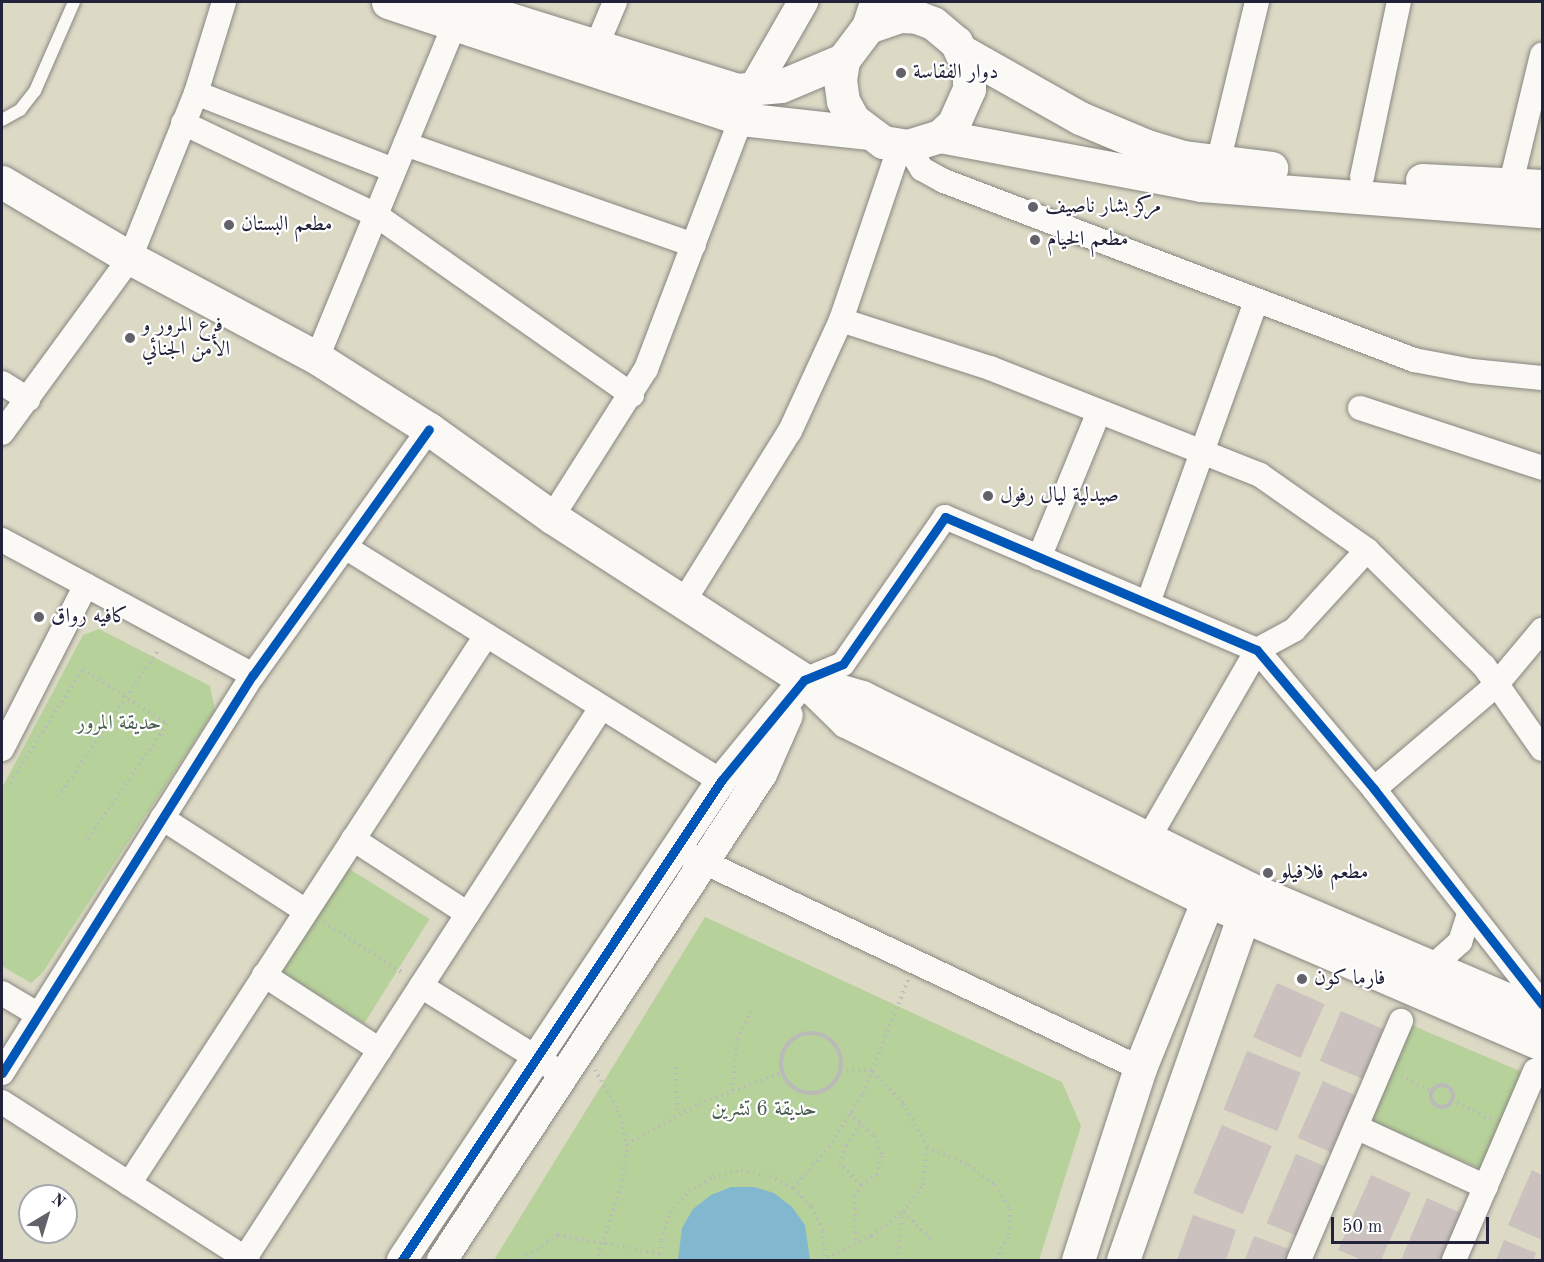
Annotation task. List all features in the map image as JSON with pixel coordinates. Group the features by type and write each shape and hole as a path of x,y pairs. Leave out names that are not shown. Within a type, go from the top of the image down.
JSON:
{"main road":[{"path":"388,2 455,14 596,47 722,86 746,105"},
{"path":"455,14 746,105 867,133 904,146 940,135 954,123 967,98 969,70 951,29"},
{"path":"867,133 853,119 843,101 840,80 843,60 872,14 917,17 951,29 1114,134 1182,157 1218,163 1362,177 1527,185"},
{"path":"746,105 781,86 843,60"},
{"path":"940,135 1201,185 1542,210"},
{"path":"2,182 130,258 317,358 429,429 552,517 804,680 846,721 1248,903 1539,1058"},
{"path":"804,680 862,697 1148,839 1213,887"},
{"path":"1078,1260 1140,1068 1213,887"},
{"path":"1248,903 1432,967 1542,1014"},
{"path":"1123,1260 1248,903"},
{"path":"1140,1068 1184,1084"}],"street":[{"path":"2,432 130,258 196,93 224,2"},
{"path":"596,47 615,2"},
{"path":"552,517 632,395 657,344 746,105 802,2"},
{"path":"1218,163 1257,2"},
{"path":"1362,177 1399,2"},
{"path":"317,358 405,144 455,14"},
{"path":"1527,185 1542,55"},
{"path":"196,93 394,170"},
{"path":"183,123 376,215 632,395"},
{"path":"405,144 694,245"},
{"path":"904,146 922,169 944,182 1414,360 1472,371 1542,378"},
{"path":"684,601 790,431 840,320 904,146"},
{"path":"1148,603 1256,302"},
{"path":"840,320 990,368 1098,414 1260,475 1367,550 1484,666 1542,749"},
{"path":"2,383 28,399"},
{"path":"1360,408 1542,468"},
{"path":"1039,558 1098,414"},
{"path":"2,1073 37,1014 253,675 429,429"},
{"path":"402,1260 721,781 804,680 843,664 945,517 1257,650 1374,789 1542,1004"},
{"path":"2,540 253,675"},
{"path":"345,547 484,637 721,781"},
{"path":"1148,839 1257,650 1294,630 1367,550"},
{"path":"2,749 86,585"},
{"path":"1374,789 1496,686 1542,630"},
{"path":"129,1184 484,637"},
{"path":"442,1260 762,774 804,680"},
{"path":"2,1102 247,1259 601,708"},
{"path":"162,818 306,910"},
{"path":"353,839 468,914"},
{"path":"676,849 1140,1068"},
{"path":"1432,967 1460,942 1470,912"},
{"path":"264,975 380,1050"},
{"path":"421,986 564,1075"},
{"path":"2,993 37,1014"},
{"path":"1299,1260 1401,1021"},
{"path":"1454,1260 1511,1130 1539,1058"},
{"path":"1356,1127 1486,1187"}],"lane":[{"path":"2,120 20,110 36,91 74,2"}],"path":[{"path":"58,797 171,631"},
{"path":"10,783 84,669 167,724 87,840"},
{"path":"306,910 421,986"},
{"path":"793,1188 829,1147 850,1113 872,1070 915,962"},
{"path":"733,1091 737,1039 753,1008"},
{"path":"803,1034 823,1035 832,1041 841,1058 841,1068 832,1086 813,1094 794,1089 782,1073 782,1053 787,1045 803,1034"},
{"path":"580,1050 618,1110 627,1144 621,1186 597,1260"},
{"path":"1381,1066 1432,1092 1436,1106 1446,1107 1452,1101"},
{"path":"676,1067 678,1115"},
{"path":"661,1260 661,1240 670,1213 689,1191 713,1177 741,1171 770,1176 793,1188 812,1207 823,1231 826,1259 856,1243 903,1212 923,1185 927,1147 903,1103 872,1070 841,1068"},
{"path":"627,1144 678,1115 782,1073"},
{"path":"1432,1092 1440,1086 1447,1087 1452,1101 1511,1130"},
{"path":"850,1113 874,1136 882,1156 877,1174 861,1185 855,1196 856,1243"},
{"path":"861,1123 846,1145 840,1164 861,1185"},
{"path":"927,1147 968,1166 995,1185 1010,1209 1008,1237 995,1260"},
{"path":"903,1212 933,1242"},
{"path":"898,1260 903,1212"},
{"path":"522,1260 558,1234 661,1254"}],"green space":[{"name":"حديقة المرور","path":"99,629 210,686 215,710 43,972 31,983 2,966 2,788 83,635"},
{"path":"343,865 430,919 364,1023 278,969"},
{"name":"حديقة 6 تشرين","path":"705,917 1062,1082 1081,1126 1039,1260 494,1260"},
{"path":"1409,1024 1525,1073 1484,1170 1368,1121"}],"water":[{"path":"731,1187 754,1187 774,1193 792,1207 805,1225 810,1260 678,1260 682,1228 693,1209 711,1195"}],"building":[{"path":"1277,983 1325,1004 1301,1058 1253,1037"},
{"path":"1341,1011 1383,1029 1362,1079 1320,1061"},
{"path":"1247,1051 1301,1073 1277,1131 1223,1109"},
{"path":"1323,1081 1356,1096 1331,1152 1298,1138"},
{"path":"1222,1125 1272,1146 1243,1214 1193,1193"},
{"path":"1296,1154 1327,1167 1298,1236 1267,1223"},
{"path":"1532,1170 1542,1175 1542,1240 1508,1225"},
{"path":"1371,1175 1411,1193 1381,1260 1362,1260 1338,1250"},
{"path":"1427,1198 1463,1214 1443,1260 1401,1260"},
{"path":"1193,1215 1236,1230 1226,1260 1177,1260"},
{"path":"1254,1236 1291,1250 1287,1260 1245,1260"},
{"path":"1504,1240 1536,1253 1533,1260 1496,1260"}],"cycle path":[{"path":"2,1073 253,675 429,429"},
{"path":"402,1260 721,781 804,680 843,664 945,517 1257,650 1374,789 1542,1004"}],"place":[{"name":"دوار الفقاسة","path":"901,73"},
{"name":"مركز بشار ناصيف","path":"1033,207"},
{"name":"مطعم البستان","path":"229,225"},
{"name":"مطعم الخيام","path":"1035,240"},
{"name":"فرع المرور و الأمن الجنائي","path":"130,338"},
{"name":"صيدلية ليال رفول","path":"988,496"},
{"name":"كافيه رواق","path":"39,617"},
{"name":"مطعم فلافيلو","path":"1268,873"},
{"name":"فارما كون","path":"1302,979"}]}
